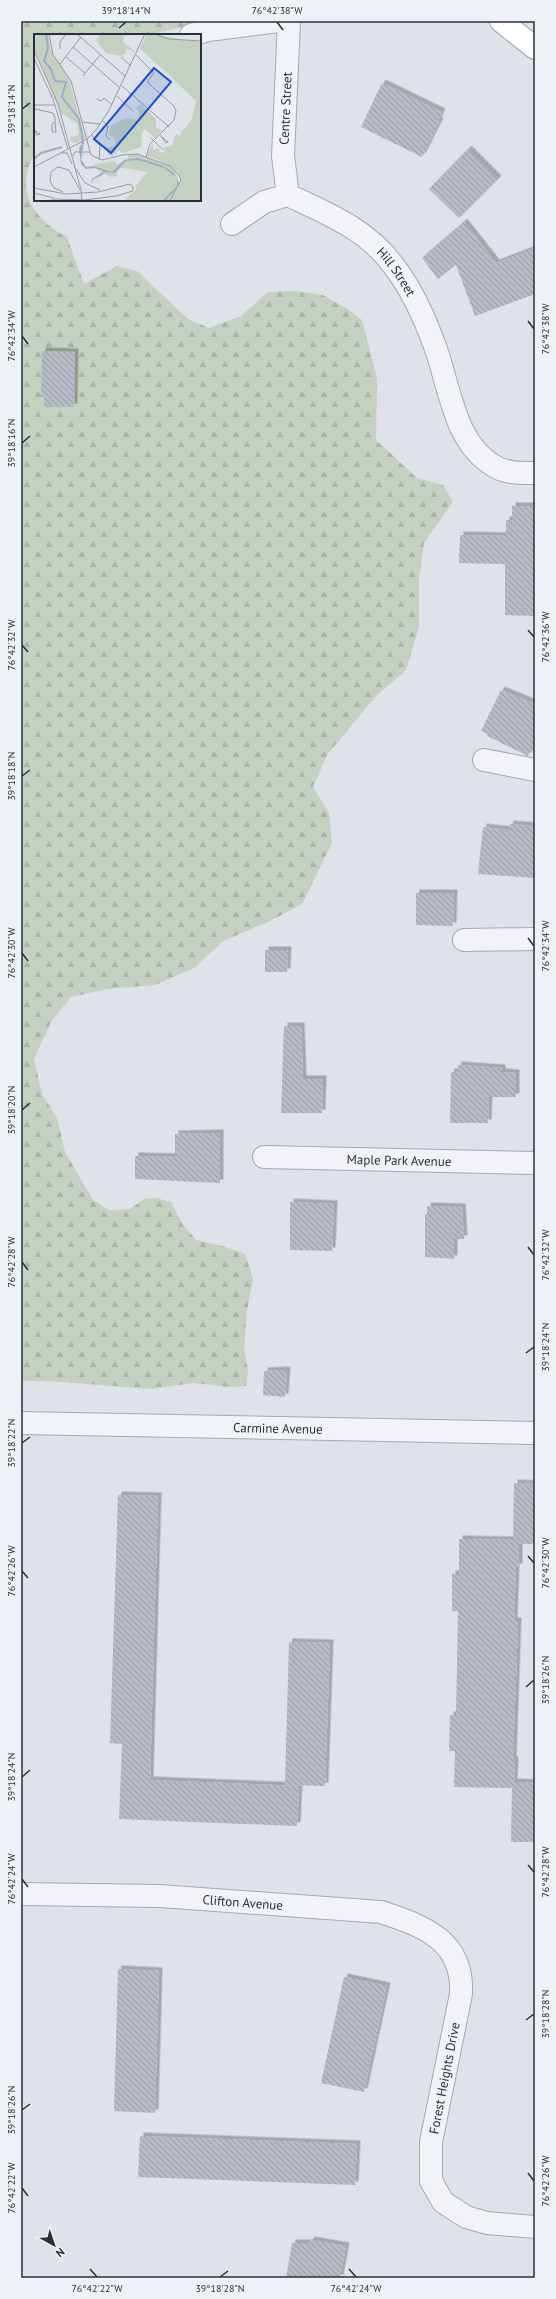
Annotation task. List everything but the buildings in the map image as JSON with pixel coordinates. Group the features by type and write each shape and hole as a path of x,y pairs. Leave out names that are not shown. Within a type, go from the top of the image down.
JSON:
{"main road":[{"path":"501,21 535,48"}],"street":[{"path":"194,34 208,30 278,21"},
{"name":"Centre Street","path":"288,195 283,156 289,21"},
{"path":"232,224 264,202 288,195"},
{"name":"Hill Street","path":"288,195 349,224 393,264 411,294 435,347 460,425 477,452 497,468 515,472 535,473"},
{"path":"484,760 535,770"},
{"path":"464,940 535,939"},
{"name":"Maple Park Avenue","path":"264,1157 535,1163"},
{"name":"Carmine Avenue","path":"21,1423 535,1433"},
{"name":"Clifton Avenue","path":"21,1894 160,1896 381,1912 414,1923 434,1935 452,1953"},
{"name":"Forest Heights Drive","path":"452,1953 462,1978 461,1994 431,2142 429,2164 431,2181 443,2202 466,2217 487,2223 535,2227"}],"green space":[{"path":"21,21 196,21 191,25 152,34 34,34 34,156 26,179 30,202 45,222 67,237 84,284 117,266 137,271 188,319 209,328 241,316 268,292 295,291 323,295 349,310 362,320 377,378 376,440 417,478 443,485 453,502 424,543 419,579 419,627 406,670 375,697 327,755 313,787 329,813 332,843 302,904 270,921 223,941 194,968 155,985 107,989 71,997 51,1022 34,1059 42,1094 57,1118 65,1152 93,1200 109,1210 130,1209 144,1199 156,1198 171,1202 183,1225 196,1240 223,1246 245,1254 253,1279 247,1311 244,1348 248,1371 246,1386 229,1387 194,1383 150,1389 49,1381 21,1381"}]}
